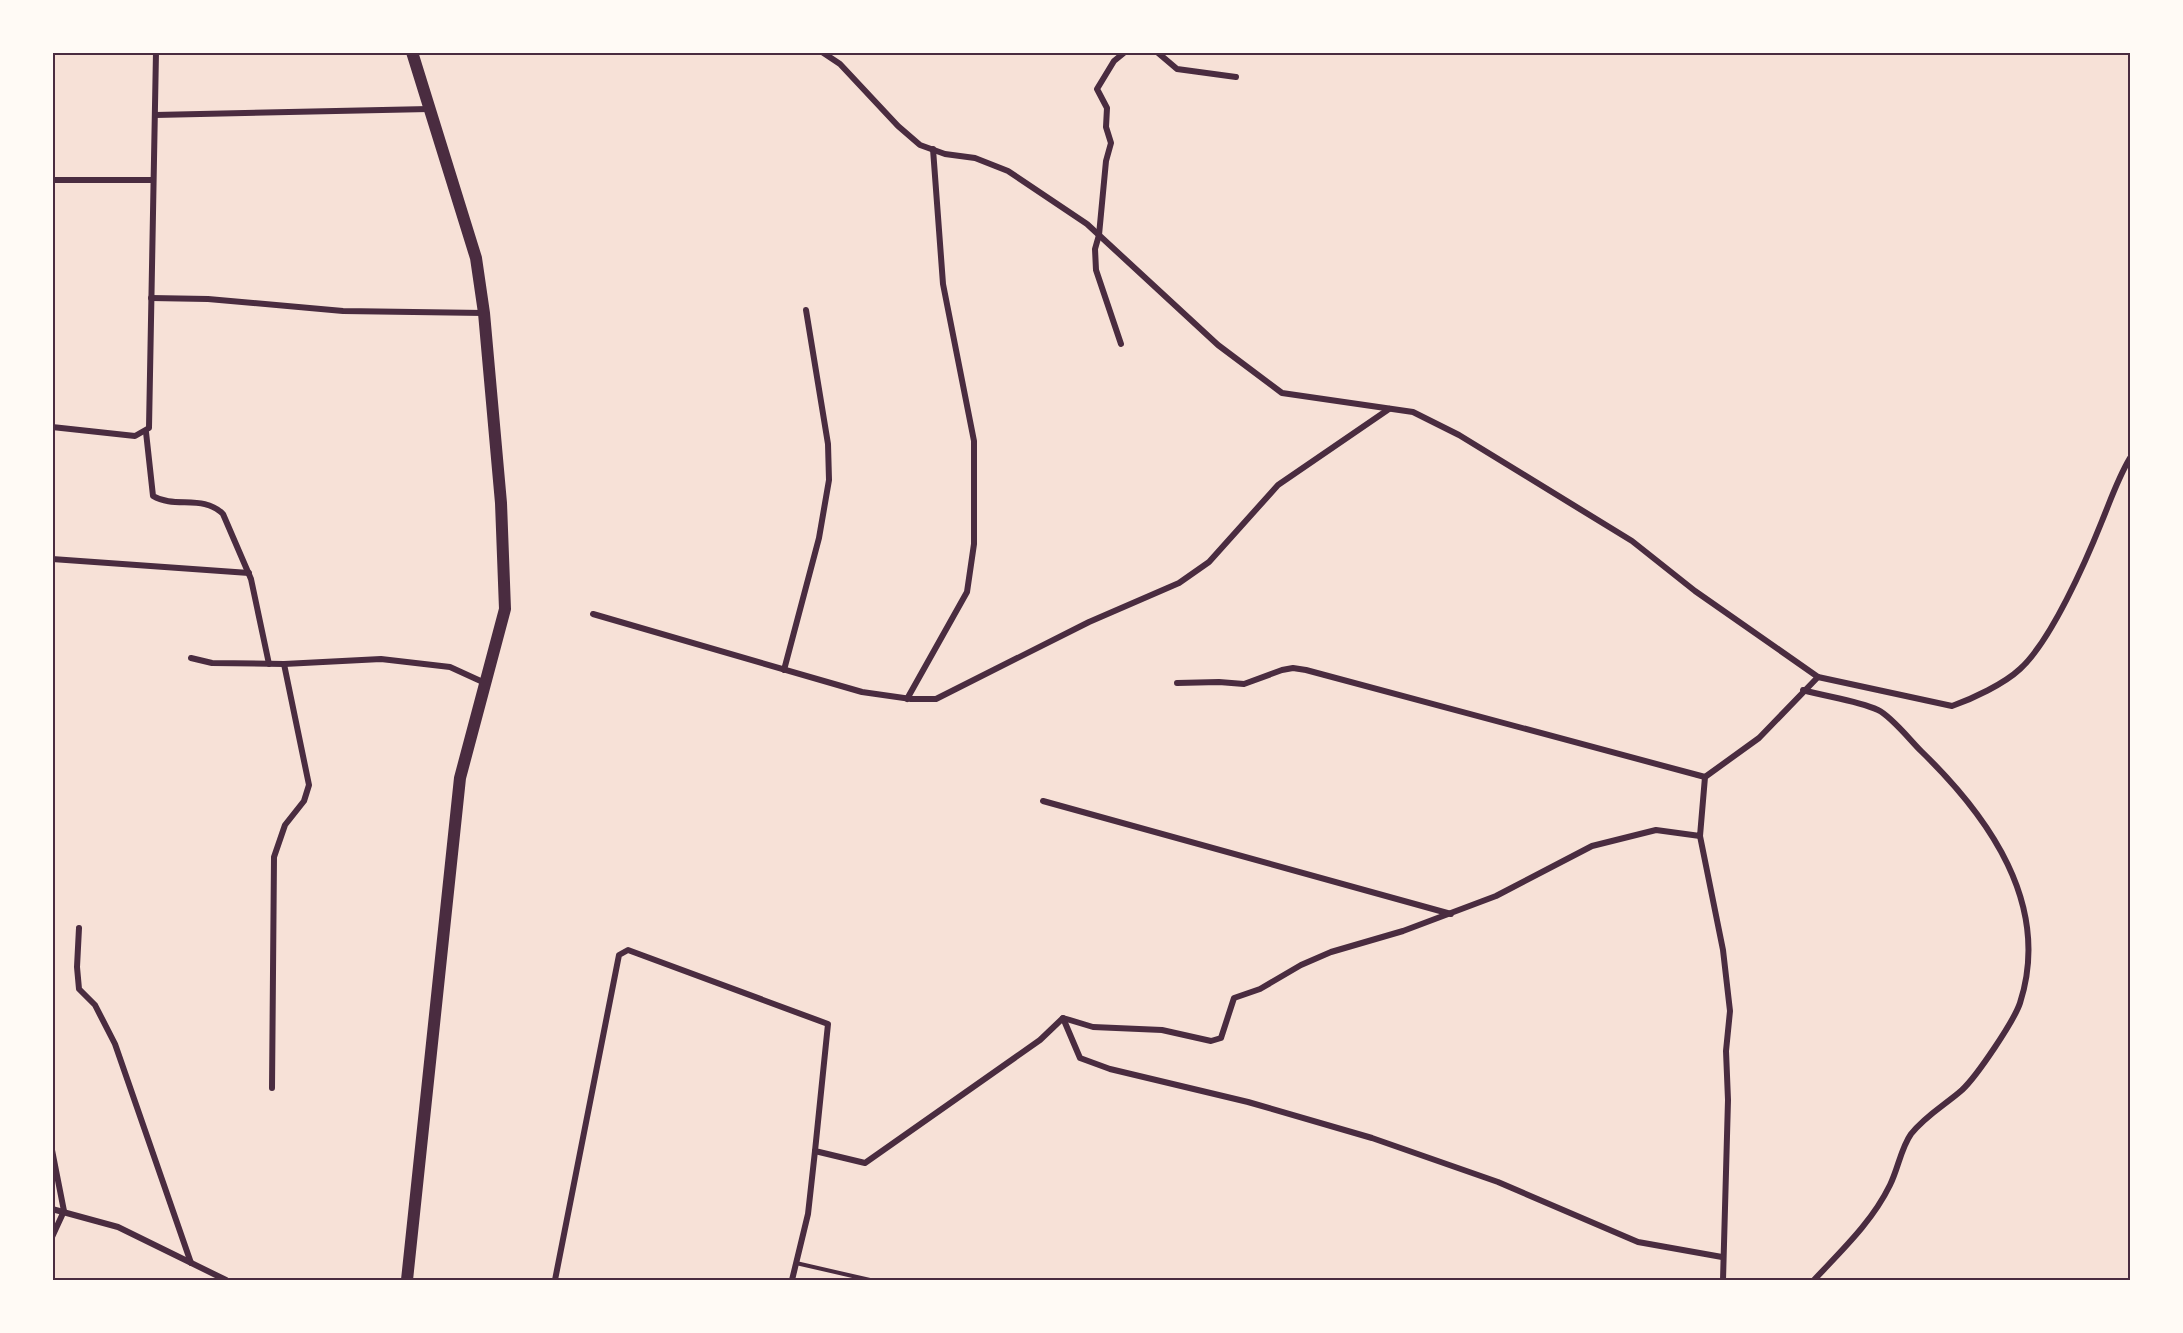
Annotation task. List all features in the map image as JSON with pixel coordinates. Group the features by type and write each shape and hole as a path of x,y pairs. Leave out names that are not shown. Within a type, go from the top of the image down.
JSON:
{"main road":[{"path":"407,1281 460,778 505,609 501,503 484,314 476,258 412,52"}],"street":[{"path":"156,52 149,428 146,432 153,496 161,501 205,503 216,506 229,524 249,573 269,664"},
{"path":"822,52 840,64 898,126 920,145 975,158 1008,171 1100,235 1218,345 1282,393 1413,412 1459,435 1632,541 1695,591 1818,677 1952,706 1972,699 2020,669 2051,627 2088,553 2110,496 2130,458"},
{"path":"1121,344 1095,270 1095,249 1100,235 1106,161 1111,143 1107,135 1107,108 1097,89 1114,62 1125,52"},
{"path":"1157,52 1177,69 1236,77"},
{"path":"154,115 430,109"},
{"path":"907,699 967,591 974,544 974,441 943,284 933,149"},
{"path":"52,180 153,180"},
{"path":"151,298 208,299 343,311 484,314"},
{"path":"783,670 819,538 829,480 828,444 806,310"},
{"path":"593,614 690,640 783,670 862,692 907,699 936,699 1089,622 1179,583 1209,562 1278,484 1389,409"},
{"path":"52,427 135,436 146,432"},
{"path":"52,559 249,573"},
{"path":"191,658 212,663 284,664 381,658 450,667 485,683"},
{"path":"272,1088 274,857 285,825 304,801 309,785 284,664"},
{"path":"1177,683 1244,684 1281,670 1300,669 1705,777"},
{"path":"1723,1281 1728,1100 1726,1051 1730,1011 1723,950 1700,836 1705,777 1759,738 1818,677"},
{"path":"1803,690 1879,710 1951,780 1971,804 2004,853 2017,882 2027,937 2027,967 2019,1004 2013,1017 1974,1077 1925,1118 1909,1137 1891,1185 1871,1219 1814,1281"},
{"path":"1043,801 1452,914"},
{"path":"1063,1018 1093,1027 1162,1030 1211,1041 1221,1038 1234,998 1260,989 1301,965 1331,952 1452,914 1496,896 1592,846 1656,830 1700,836"},
{"path":"79,928 77,967 79,989 95,1005 115,1044 191,1263"},
{"path":"555,1281 619,955 628,950 828,1024 808,1214 792,1281"},
{"path":"1063,1018 1080,1058 1110,1069 1248,1102 1372,1138 1498,1182 1638,1242 1722,1257"},
{"path":"815,1151 865,1163 1040,1040 1063,1018"},
{"path":"52,1150 64,1211 52,1237"},
{"path":"52,1209 118,1227 226,1281"}],"lane":[{"path":"796,1263 870,1281"}]}
